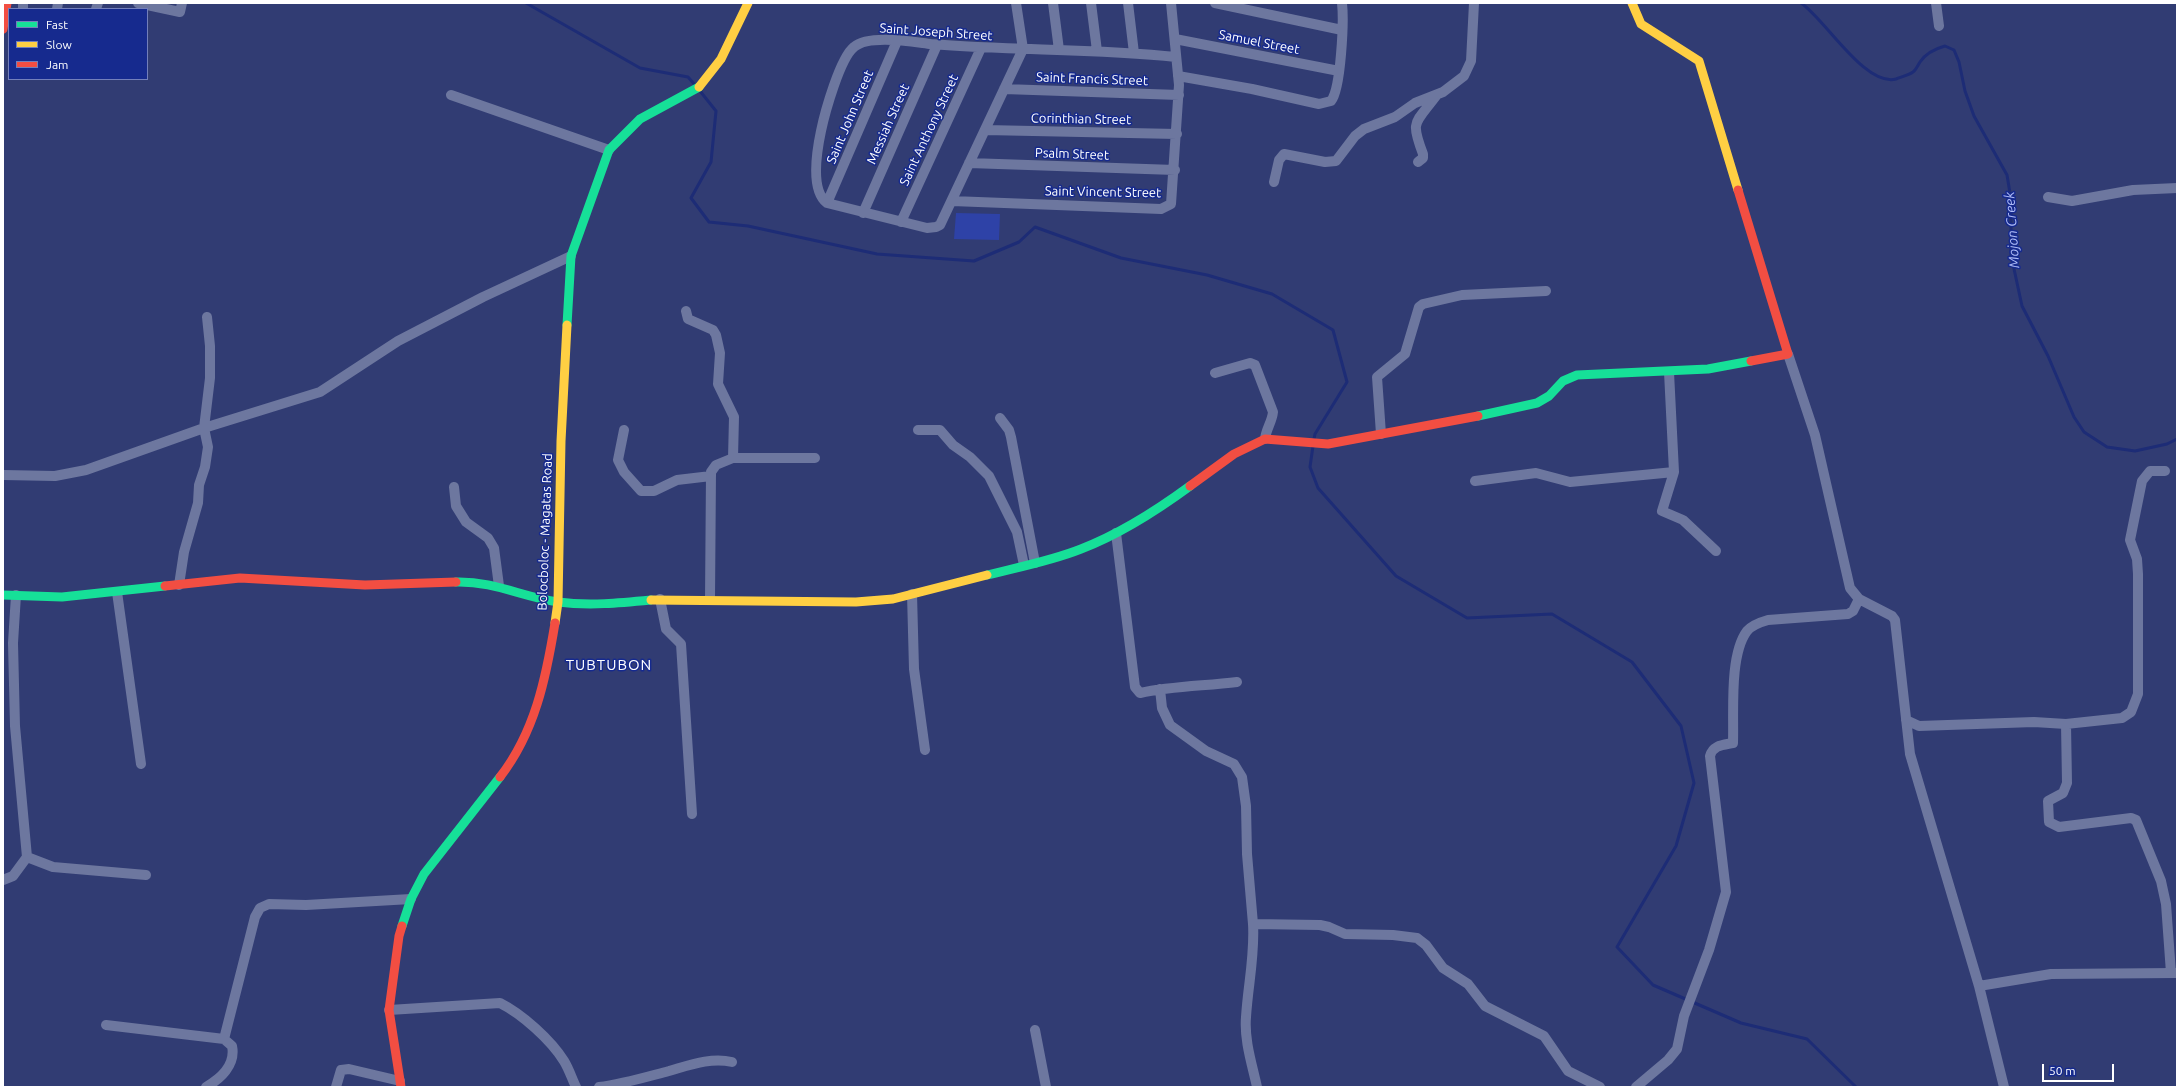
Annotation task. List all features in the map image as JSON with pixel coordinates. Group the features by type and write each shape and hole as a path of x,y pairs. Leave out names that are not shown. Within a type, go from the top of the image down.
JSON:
{"street":[{"path":"3,29 7,3"},
{"path":"138,3 180,12 182,3"},
{"name":"Bolocboloc - Magatas Road","path":"400,1084 389,1010 399,936 411,899 424,874 513,760 538,701 547,674 558,602 561,441 571,256 591,194 609,150 640,119 701,86 721,59 748,3"},
{"path":"827,203 901,222 928,228 936,228 943,220 1022,49 1016,3"},
{"path":"1053,3 1059,50"},
{"path":"1090,3 1097,51"},
{"path":"1128,3 1134,53"},
{"name":"Saint Vincent Street","path":"952,201 1161,209 1168,206 1173,201 1179,95 1171,3"},
{"path":"1215,3 1342,30"},
{"path":"1178,76 1252,89 1319,104 1331,101 1334,97 1339,71 1342,3"},
{"path":"1274,182 1279,160 1284,154 1325,162 1336,161 1354,136 1364,129 1395,117 1415,103 1436,96 1464,76 1472,61 1474,3"},
{"path":"1632,3 1641,24 1699,61 1788,354 1815,435 1848,583 1860,600 1892,616 1895,620 1910,754 1979,986 2004,1087"},
{"path":"1936,3 1939,26"},
{"name":"Samuel Street","path":"1175,39 1339,71"},
{"name":"Saint Joseph Street","path":"827,203 819,194 817,162 825,112 837,80 853,47 870,41 897,41 981,48 1097,51 1176,57"},
{"name":"Saint John Street","path":"827,203 897,41"},
{"name":"Messiah Street","path":"863,213 938,44"},
{"name":"Saint Anthony Street","path":"901,222 981,48"},
{"name":"Saint Francis Street","path":"1004,89 1179,95"},
{"path":"451,95 609,150"},
{"path":"1418,162 1423,158 1423,154 1414,132 1415,124 1436,96"},
{"name":"Corinthian Street","path":"985,130 1177,134"},
{"name":"Psalm Street","path":"969,163 1175,170"},
{"path":"2048,197 2072,201 2133,190 2177,188"},
{"path":"3,475 56,476 86,470 204,428 320,392 398,341 483,297 571,256"},
{"path":"1380,434 1377,377 1405,354 1419,307 1423,304 1462,294 1546,291"},
{"path":"686,310 688,319 713,330 716,335 720,353 718,384 734,417 733,458"},
{"path":"179,585 184,552 198,503 199,485 205,467 208,447 204,428 208,406 210,378 210,346 207,317"},
{"path":"3,594 62,597 240,578 365,585 468,582 499,586 558,602 606,604 660,599 710,599 775,602 856,602 893,599 1035,563 1081,549 1116,533 1164,505 1234,454 1265,439 1328,444 1499,412 1537,402 1549,396 1563,381 1577,375 1669,372 1708,369 1788,354"},
{"path":"1214,373 1250,363 1255,365 1273,412 1273,418 1266,431 1265,439"},
{"path":"1669,372 1674,472 1662,511 1683,520 1716,551"},
{"path":"1000,418 1009,430 1011,437 1035,563"},
{"path":"624,430 618,460 624,472 641,491 654,491 677,480 711,476"},
{"path":"918,430 940,430 953,445 970,457 989,476 1018,532 1024,565"},
{"path":"710,599 712,468 733,458 815,458"},
{"path":"1906,720 1919,726 2026,723 2066,724 2122,718 2131,712 2138,694 2138,559 2130,540 2142,481 2150,471 2165,471"},
{"path":"1475,481 1536,473 1570,482 1674,472"},
{"path":"454,487 456,506 466,522 488,538 494,548 499,586"},
{"path":"1116,533 1135,687 1140,693 1160,688 1198,687 1237,682"},
{"path":"117,592 141,764"},
{"path":"912,594 914,669 925,750"},
{"path":"3,880 13,876 27,857 15,726 13,643 16,595"},
{"path":"660,599 666,629 681,644 692,814"},
{"path":"1636,1087 1668,1060 1677,1049 1688,1007 1710,950 1726,892 1710,756 1715,747 1733,743 1736,657 1747,631 1757,624 1768,620 1848,614 1853,611 1860,600"},
{"path":"1160,688 1162,708 1170,725 1206,751 1234,764 1242,777 1246,806 1247,854 1254,941 1246,1017 1248,1044 1257,1087"},
{"path":"1979,986 2051,974 2174,973 2166,904 2161,882 2136,820 2131,818 2059,827 2049,822 2048,801 2063,793 2067,783 2066,724"},
{"path":"27,857 54,867 146,875"},
{"path":"224,1039 255,917 260,908 270,904 306,905 411,899"},
{"path":"1253,924 1320,926 1329,927 1344,934 1393,935 1417,938 1426,945 1443,968 1468,984 1484,1006 1544,1036 1568,1071 1600,1087"},
{"path":"389,1010 500,1003 513,1010 544,1038 564,1061 576,1087"},
{"path":"106,1025 224,1039 232,1046 231,1062 217,1080 206,1087"},
{"path":"1035,1030 1046,1087"},
{"path":"599,1087 632,1081 705,1061 723,1060 732,1062"},
{"path":"336,1087 341,1070 349,1069 400,1084"}],"shaded area":[{"path":"956,213 1000,214 999,240 954,239"}],"waterway":[{"path":"526,3 640,68 688,77 695,85"},
{"name":"Mojon Creek","path":"1801,3 1811,11 1859,63 1871,73 1884,79 1896,79 1911,73 1925,56 1937,48 1945,46 1954,50 1959,62 1965,91 1974,116 2007,175 2011,199 2011,255 2022,306 2048,356 2074,417 2084,432 2107,447 2135,451 2167,444 2177,439"},
{"path":"700,91 716,111 711,162 691,198 709,222 748,226 877,254 974,261 1019,242 1035,227 1121,258 1207,275 1272,294 1333,330 1347,382 1315,434 1314,439"},
{"path":"1313,446 1310,467 1318,488 1396,576 1467,618 1552,614 1632,662 1681,726 1694,783 1676,846 1617,947 1653,985 1741,1023 1807,1039 1856,1087"}],"traffic: fast":[{"path":"567,325 571,256 609,150 640,119 699,87"},
{"path":"1478,416 1537,403 1549,396 1563,381 1577,375 1708,369 1751,361"},
{"path":"987,575 1035,564 1095,543 1137,521 1190,486"},
{"path":"456,582 483,584 558,602 604,604 651,600"},
{"path":"3,595 62,597 165,586"},
{"path":"402,926 411,899 424,874 500,777"}],"traffic: slow":[{"path":"699,87 721,59 748,3"},
{"path":"1632,3 1641,24 1699,61 1738,190"},
{"path":"555,623 558,602 561,441 567,325"},
{"path":"651,600 856,602 893,599 987,575"}],"traffic: jam":[{"path":"3,29 7,3"},
{"path":"1738,190 1788,354 1751,361"},
{"path":"1190,486 1234,454 1265,439 1328,444 1478,416"},
{"path":"165,586 240,578 365,585 456,582"},
{"path":"500,777 522,742 537,704 548,664 555,623"},
{"path":"401,1087 389,1010 399,936 402,926"}],"district":[{"name":"TUBTUBON","path":"609,665"}]}
